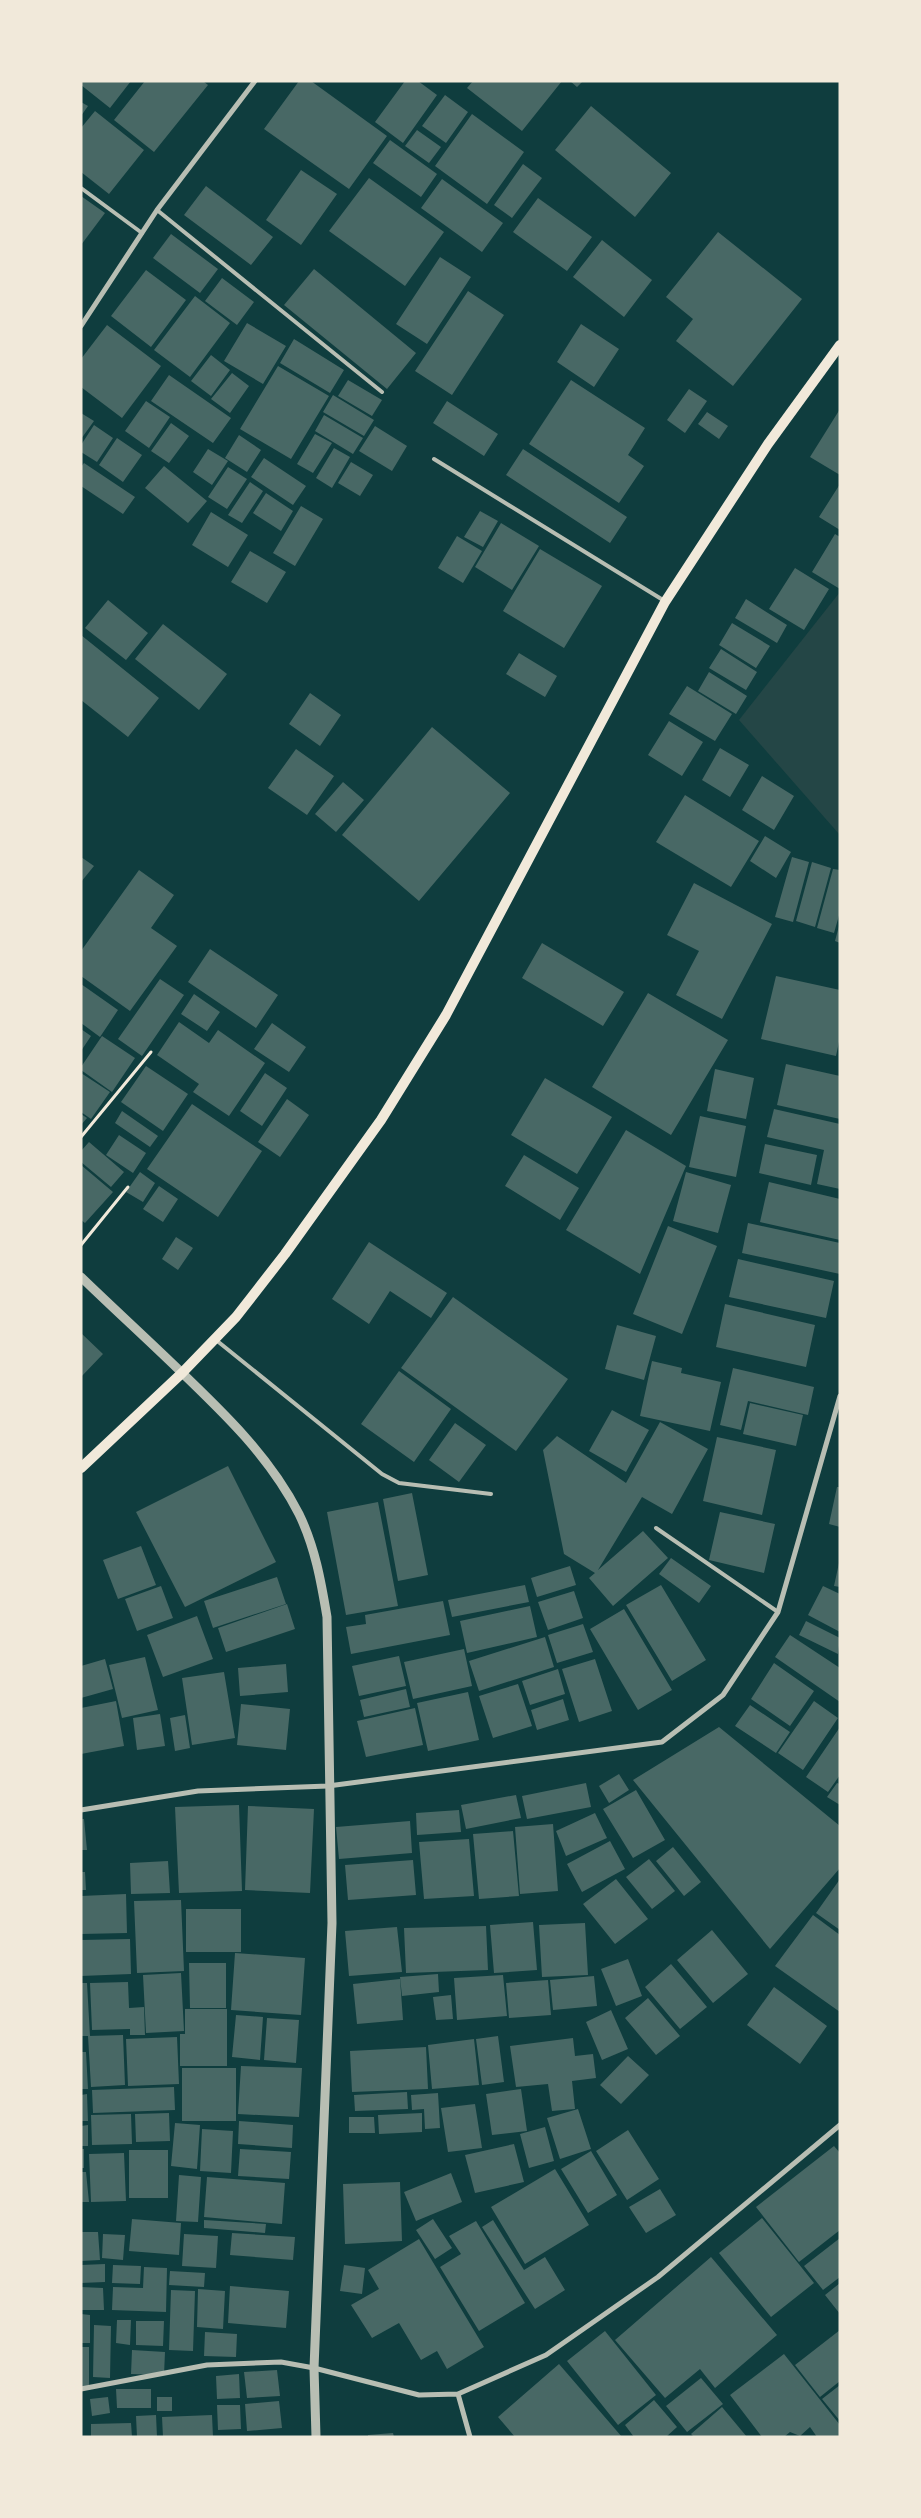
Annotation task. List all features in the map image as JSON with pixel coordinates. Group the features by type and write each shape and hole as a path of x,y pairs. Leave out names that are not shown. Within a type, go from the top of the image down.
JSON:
{"main road":[{"path":"81,1468 216,1340 236,1317 291,1247 412,1073 446,1015 665,602 768,444 840,345"}],"street":[{"path":"81,326 157,210 255,81"},
{"path":"81,1277 218,1408 256,1449 299,1514 313,1547 327,1617 328,1786 332,1923 314,2368 316,2437"},
{"path":"81,1810 198,1791 328,1786 662,1742 722,1695 778,1612 840,1396"},
{"path":"81,2389 206,2364 281,2362 314,2368 419,2395 458,2394 546,2355 650,2282 840,2125"},
{"path":"458,2394 470,2437"}],"lane":[{"path":"81,188 142,234"},
{"path":"157,210 382,392"},
{"path":"434,459 665,602"},
{"path":"216,1340 382,1474 399,1483 491,1494"},
{"path":"656,1528 778,1612"}],"path":[{"path":"81,1137 151,1052"},
{"path":"81,1245 128,1187"}],"shaded area":[{"path":"840,592 840,833 839,834 739,720"}],"building":[{"path":"81,81 131,81 110,108 81,85"},
{"path":"145,81 203,81 208,85 154,152 114,120"},
{"path":"299,81 311,81 387,136 349,189 264,129"},
{"path":"405,81 418,81 437,95 403,143 375,122"},
{"path":"473,81 562,81 522,131 467,88"},
{"path":"570,81 583,81 577,87"},
{"path":"445,95 468,112 446,143 422,126"},
{"path":"81,102 88,106 81,116"},
{"path":"591,106 671,173 635,217 555,150"},
{"path":"95,111 144,150 109,194 81,172 81,128"},
{"path":"472,114 524,152 487,204 435,166"},
{"path":"417,130 441,147 429,163 405,146"},
{"path":"390,140 437,174 421,197 373,163"},
{"path":"523,164 542,178 512,218 494,205"},
{"path":"301,170 337,194 301,245 266,220"},
{"path":"369,178 444,232 405,286 329,231"},
{"path":"442,179 503,223 482,252 421,208"},
{"path":"206,186 273,237 251,265 184,215"},
{"path":"81,196 105,213 81,245"},
{"path":"538,198 592,237 567,271 513,232"},
{"path":"718,232 802,299 733,386 676,341 693,319 666,297"},
{"path":"171,234 218,269 200,293 153,258"},
{"path":"602,240 652,280 624,317 573,277"},
{"path":"440,257 471,277 427,344 396,324"},
{"path":"314,269 416,353 387,389 284,305"},
{"path":"146,270 186,300 151,347 111,316"},
{"path":"222,278 254,302 237,325 205,301"},
{"path":"468,291 504,315 452,395 415,371"},
{"path":"195,296 230,323 190,377 154,350"},
{"path":"247,323 286,346 263,384 224,361"},
{"path":"581,324 619,349 594,387 557,362"},
{"path":"107,325 161,366 122,418 81,387 81,359"},
{"path":"294,339 344,370 330,393 280,363"},
{"path":"211,355 230,370 211,396 191,381"},
{"path":"278,366 329,396 291,459 240,429"},
{"path":"232,373 249,386 230,413 211,399"},
{"path":"169,375 231,418 213,443 151,401"},
{"path":"348,380 382,400 372,416 338,396"},
{"path":"571,380 645,428 628,455 644,466 619,503 529,444"},
{"path":"689,389 707,401 685,433 667,420"},
{"path":"333,395 374,420 364,436 323,412"},
{"path":"146,401 170,417 149,448 125,431"},
{"path":"447,401 498,434 484,456 433,423"},
{"path":"840,409 840,475 810,457"},
{"path":"707,412 728,426 719,439 698,424"},
{"path":"81,413 94,421 81,439"},
{"path":"324,415 363,438 353,454 315,431"},
{"path":"171,423 189,436 169,463 151,451"},
{"path":"94,425 113,438 97,462 81,452 81,445"},
{"path":"375,426 407,446 392,471 359,451"},
{"path":"315,434 332,443 313,473 297,464"},
{"path":"239,435 261,450 247,472 225,458"},
{"path":"117,438 142,455 123,482 99,465"},
{"path":"334,448 350,457 332,488 316,478"},
{"path":"208,449 228,461 212,485 193,472"},
{"path":"523,449 627,517 610,543 506,475"},
{"path":"264,458 306,486 293,505 251,477"},
{"path":"351,462 373,475 360,496 338,483"},
{"path":"84,463 135,497 123,514 81,486 81,467"},
{"path":"164,466 207,501 188,523 145,488"},
{"path":"228,467 247,479 227,509 208,497"},
{"path":"250,482 263,491 242,523 228,515"},
{"path":"840,484 840,530 819,517"},
{"path":"266,493 293,511 281,531 253,513"},
{"path":"301,506 323,519 295,566 273,553"},
{"path":"480,511 498,521 483,547 464,537"},
{"path":"211,512 248,535 228,567 192,545"},
{"path":"501,523 539,546 512,590 475,567"},
{"path":"835,534 840,537 840,589 812,572"},
{"path":"457,536 482,551 463,583 438,568"},
{"path":"540,549 602,586 564,648 503,611"},
{"path":"250,551 286,572 267,603 231,582"},
{"path":"795,568 829,589 804,630 769,609"},
{"path":"746,599 787,625 777,643 735,618"},
{"path":"108,600 148,633 126,660 85,628"},
{"path":"732,623 770,646 756,668 719,645"},
{"path":"163,624 227,674 199,710 135,659"},
{"path":"81,635 159,698 128,737 81,700"},
{"path":"721,649 757,672 746,690 709,668"},
{"path":"519,653 557,676 545,697 506,674"},
{"path":"709,672 747,696 736,714 698,691"},
{"path":"687,686 732,714 715,741 669,714"},
{"path":"310,693 341,715 320,746 289,724"},
{"path":"669,721 703,742 682,776 648,755"},
{"path":"432,727 510,793 419,901 342,835"},
{"path":"720,748 749,765 730,797 702,780"},
{"path":"296,749 334,776 307,815 268,788"},
{"path":"762,776 794,796 774,830 742,810"},
{"path":"343,782 364,800 336,832 315,814"},
{"path":"685,795 759,841 731,887 656,842"},
{"path":"765,836 791,852 776,878 750,861"},
{"path":"81,857 94,866 81,882"},
{"path":"792,857 809,862 793,922 775,917"},
{"path":"812,862 831,868 815,927 796,921"},
{"path":"833,869 840,870 840,912 834,933 817,928"},
{"path":"139,870 174,895 151,928 177,946 130,1011 81,976 81,951"},
{"path":"694,883 772,924 722,1019 676,995 699,951 667,935"},
{"path":"840,926 840,943 835,941"},
{"path":"542,943 624,992 603,1026 522,978"},
{"path":"210,949 278,995 256,1028 188,982"},
{"path":"776,976 840,990 840,1037 836,1056 761,1039"},
{"path":"160,979 184,995 142,1056 118,1039"},
{"path":"81,984 118,1010 100,1037 81,1023"},
{"path":"648,993 728,1040 671,1135 592,1087"},
{"path":"194,994 220,1012 207,1031 181,1014"},
{"path":"179,1022 209,1043 218,1030 265,1063 229,1116 193,1092 199,1084 157,1055"},
{"path":"272,1023 306,1047 289,1072 254,1049"},
{"path":"81,1029 91,1036 81,1051"},
{"path":"102,1036 135,1058 112,1092 81,1070 81,1067"},
{"path":"786,1064 840,1076 840,1119 777,1105"},
{"path":"146,1066 188,1094 163,1131 121,1102"},
{"path":"715,1069 754,1078 746,1119 707,1111"},
{"path":"81,1073 110,1092 91,1119 81,1112"},
{"path":"265,1073 287,1088 262,1126 240,1111"},
{"path":"545,1078 612,1117 577,1174 511,1135"},
{"path":"287,1099 309,1115 280,1157 258,1142"},
{"path":"192,1104 262,1151 218,1217 147,1169"},
{"path":"774,1109 840,1124 840,1189 817,1184 824,1150 767,1137"},
{"path":"122,1111 158,1136 150,1147 115,1123"},
{"path":"81,1114 87,1118 81,1125"},
{"path":"700,1116 746,1126 736,1177 689,1167"},
{"path":"626,1130 686,1166 640,1274 566,1230"},
{"path":"119,1135 146,1153 133,1173 106,1155"},
{"path":"89,1142 124,1172 111,1187 81,1162 81,1151"},
{"path":"765,1144 817,1155 811,1185 759,1173"},
{"path":"524,1155 579,1188 560,1220 505,1186"},
{"path":"81,1165 113,1192 85,1223 81,1220"},
{"path":"140,1172 155,1183 143,1202 126,1192"},
{"path":"686,1172 731,1185 718,1233 673,1221"},
{"path":"769,1182 840,1199 840,1240 760,1222"},
{"path":"159,1186 178,1199 163,1222 143,1209"},
{"path":"748,1223 840,1243 840,1274 742,1253"},
{"path":"668,1226 717,1246 682,1334 633,1314"},
{"path":"176,1237 193,1248 178,1270 162,1259"},
{"path":"369,1242 447,1293 431,1318 390,1291 369,1324 332,1299"},
{"path":"738,1259 834,1281 826,1318 729,1297"},
{"path":"453,1297 568,1379 516,1451 401,1368"},
{"path":"725,1304 815,1325 806,1367 716,1347"},
{"path":"617,1325 656,1336 644,1380 605,1369"},
{"path":"81,1333 103,1354 81,1377"},
{"path":"652,1361 682,1368 681,1373 721,1382 710,1431 640,1416"},
{"path":"733,1368 814,1387 808,1415 748,1401 741,1430 720,1425"},
{"path":"399,1371 451,1409 414,1462 361,1424"},
{"path":"750,1403 803,1415 796,1446 743,1434"},
{"path":"612,1410 649,1430 626,1472 589,1451"},
{"path":"660,1422 708,1449 672,1514 642,1497 598,1570 643,1531 668,1558 613,1606 589,1578 595,1573 564,1554 543,1450 557,1436 626,1483"},
{"path":"455,1423 486,1445 459,1482 429,1460"},
{"path":"717,1437 776,1450 762,1515 703,1501"},
{"path":"228,1466 276,1562 185,1607 136,1512"},
{"path":"837,1487 840,1487 840,1527 829,1524"},
{"path":"412,1493 428,1575 398,1581 383,1499"},
{"path":"378,1502 398,1606 346,1615 327,1512"},
{"path":"720,1512 775,1524 764,1573 709,1560"},
{"path":"141,1546 156,1585 118,1599 103,1560"},
{"path":"671,1558 711,1586 699,1603 659,1574"},
{"path":"840,1563 840,1587 834,1586"},
{"path":"570,1566 576,1585 537,1597 531,1578"},
{"path":"277,1577 286,1604 213,1628 204,1601"},
{"path":"525,1585 529,1602 452,1617 448,1600"},
{"path":"661,1585 706,1660 672,1681 626,1605"},
{"path":"161,1586 173,1618 137,1631 125,1599"},
{"path":"823,1586 840,1594 840,1632 808,1615"},
{"path":"574,1591 583,1618 548,1630 538,1602"},
{"path":"443,1601 450,1635 351,1654 346,1627 366,1624 365,1615"},
{"path":"287,1604 295,1629 226,1652 218,1628"},
{"path":"530,1606 537,1637 467,1653 460,1621"},
{"path":"624,1609 672,1690 638,1710 590,1629"},
{"path":"197,1616 213,1659 163,1677 147,1635"},
{"path":"806,1621 840,1638 838,1654 799,1635"},
{"path":"583,1624 593,1652 557,1663 548,1635"},
{"path":"790,1635 840,1668 840,1702 775,1657"},
{"path":"545,1637 554,1667 479,1691 469,1661"},
{"path":"464,1649 472,1686 413,1699 404,1662"},
{"path":"399,1656 406,1686 359,1696 352,1666"},
{"path":"145,1657 158,1710 122,1718 109,1665"},
{"path":"105,1659 113,1689 81,1698 81,1666"},
{"path":"595,1659 612,1711 579,1722 562,1669"},
{"path":"774,1663 814,1691 790,1726 751,1699"},
{"path":"286,1664 288,1692 240,1696 238,1668"},
{"path":"558,1669 565,1694 530,1705 522,1681"},
{"path":"224,1672 235,1738 192,1745 182,1678"},
{"path":"518,1684 532,1726 493,1738 479,1696"},
{"path":"406,1689 410,1707 364,1717 360,1700"},
{"path":"468,1692 479,1740 428,1751 417,1703"},
{"path":"563,1699 569,1720 537,1730 531,1710"},
{"path":"116,1701 124,1746 81,1754 81,1708"},
{"path":"814,1701 838,1718 803,1770 778,1753"},
{"path":"241,1704 290,1709 286,1750 237,1745"},
{"path":"750,1705 790,1732 776,1753 735,1726"},
{"path":"415,1708 423,1745 366,1757 357,1721"},
{"path":"160,1714 165,1746 137,1750 133,1718"},
{"path":"185,1715 190,1748 175,1751 170,1718"},
{"path":"719,1727 840,1826 840,1868 770,1949 633,1780"},
{"path":"840,1727 840,1775 828,1792 806,1777"},
{"path":"619,1774 629,1790 609,1803 599,1786"},
{"path":"586,1783 591,1807 527,1819 522,1796"},
{"path":"837,1783 840,1784 840,1805 827,1797"},
{"path":"636,1790 665,1840 633,1858 603,1809"},
{"path":"516,1795 521,1818 466,1829 461,1805"},
{"path":"239,1805 242,1891 179,1893 175,1807"},
{"path":"248,1806 314,1809 310,1893 245,1890"},
{"path":"459,1810 461,1832 417,1835 416,1813"},
{"path":"595,1813 607,1838 566,1856 556,1831"},
{"path":"81,1819 84,1819 87,1850 81,1850"},
{"path":"410,1821 412,1853 339,1859 336,1827"},
{"path":"553,1824 558,1891 520,1894 515,1827"},
{"path":"513,1831 519,1896 479,1899 473,1834"},
{"path":"469,1839 474,1896 424,1899 419,1842"},
{"path":"610,1841 625,1869 582,1892 567,1864"},
{"path":"673,1847 701,1882 684,1896 656,1861"},
{"path":"649,1859 675,1891 652,1909 626,1877"},
{"path":"413,1860 416,1895 348,1900 345,1865"},
{"path":"168,1861 170,1893 131,1894 130,1863"},
{"path":"81,1872 85,1872 86,1890 81,1890"},
{"path":"616,1879 648,1919 615,1944 583,1904"},
{"path":"840,1879 840,1930 816,1913"},
{"path":"126,1894 127,1933 81,1934 81,1896"},
{"path":"181,1900 184,1971 137,1973 134,1901"},
{"path":"186,1909 241,1909 241,1952 186,1952"},
{"path":"813,1915 840,1935 840,2012 775,1966"},
{"path":"533,1922 537,1970 494,1973 490,1925"},
{"path":"585,1923 588,1975 542,1977 539,1925"},
{"path":"486,1926 488,1970 406,1973 404,1928"},
{"path":"397,1927 402,1972 349,1976 345,1931"},
{"path":"712,1930 748,1974 713,2003 677,1960"},
{"path":"130,1939 131,1974 81,1976 81,1940"},
{"path":"235,1953 305,1958 301,2015 231,2010"},
{"path":"628,1959 642,1996 616,2006 601,1969"},
{"path":"189,1963 226,1963 226,2008 190,2008"},
{"path":"671,1964 707,2007 680,2029 645,1987"},
{"path":"181,1973 184,2031 146,2033 143,1975"},
{"path":"438,1974 439,1992 402,1996 400,1977"},
{"path":"503,1975 507,2016 457,2020 454,1978"},
{"path":"594,1976 597,2006 553,2010 550,1980"},
{"path":"400,1979 403,2020 357,2024 353,1984"},
{"path":"548,1980 551,2015 509,2018 506,1983"},
{"path":"128,1982 129,2008 144,2007 145,2035 130,2035 130,2029 92,2030 90,1983"},
{"path":"81,1983 87,1983 90,2036 81,2036"},
{"path":"774,1987 827,2026 800,2064 747,2025"},
{"path":"451,1995 453,2019 436,2020 433,1997"},
{"path":"648,1998 680,2036 656,2055 625,2018"},
{"path":"185,2009 227,2009 227,2066 180,2066 180,2034 185,2034"},
{"path":"611,2010 628,2049 602,2060 586,2022"},
{"path":"236,2015 263,2017 260,2060 232,2057"},
{"path":"267,2018 299,2020 296,2063 264,2060"},
{"path":"123,2035 125,2085 91,2087 88,2036"},
{"path":"498,2036 504,2082 482,2085 476,2039"},
{"path":"177,2037 179,2084 128,2086 126,2039"},
{"path":"573,2038 575,2056 593,2054 596,2078 572,2081 575,2109 552,2111 548,2084 516,2087 510,2046"},
{"path":"474,2039 479,2085 432,2089 428,2045"},
{"path":"426,2047 428,2089 352,2092 350,2051"},
{"path":"81,2052 86,2052 88,2089 81,2089"},
{"path":"628,2056 649,2075 621,2104 600,2085"},
{"path":"241,2066 302,2068 299,2117 238,2114"},
{"path":"182,2068 236,2068 236,2121 182,2121"},
{"path":"174,2087 175,2110 93,2113 92,2090"},
{"path":"521,2089 527,2131 492,2135 486,2094"},
{"path":"407,2092 408,2109 355,2111 354,2095"},
{"path":"438,2093 440,2128 425,2129 424,2109 412,2110 411,2095"},
{"path":"87,2094 88,2121 81,2121 81,2095"},
{"path":"475,2104 482,2148 448,2152 441,2108"},
{"path":"578,2109 591,2149 560,2159 547,2118"},
{"path":"169,2113 170,2141 136,2142 135,2114"},
{"path":"422,2113 422,2132 379,2134 378,2115"},
{"path":"131,2114 132,2144 92,2145 91,2115"},
{"path":"349,2117 374,2117 375,2133 349,2133"},
{"path":"239,2121 293,2125 292,2148 238,2144"},
{"path":"175,2123 200,2125 197,2169 171,2166"},
{"path":"88,2125 88,2146 81,2146 81,2126"},
{"path":"545,2127 554,2161 529,2168 520,2134"},
{"path":"202,2129 233,2131 231,2173 200,2171"},
{"path":"628,2130 659,2179 627,2200 596,2151"},
{"path":"514,2144 524,2182 475,2193 465,2155"},
{"path":"834,2146 840,2153 840,2230 799,2262 756,2207"},
{"path":"81,2149 84,2149 84,2168 81,2168"},
{"path":"240,2149 291,2152 289,2179 238,2176"},
{"path":"129,2150 168,2150 168,2198 129,2198"},
{"path":"591,2151 617,2195 588,2213 561,2169"},
{"path":"124,2153 126,2201 91,2202 89,2154"},
{"path":"555,2169 589,2225 525,2264 491,2207"},
{"path":"81,2172 86,2172 89,2202 81,2202"},
{"path":"451,2173 462,2202 416,2221 404,2192"},
{"path":"179,2175 201,2177 198,2222 176,2221"},
{"path":"207,2177 285,2183 282,2224 204,2217"},
{"path":"400,2182 402,2241 345,2244 343,2184"},
{"path":"660,2189 676,2215 646,2233 629,2207"},
{"path":"762,2218 814,2283 771,2317 719,2253"},
{"path":"132,2219 181,2223 179,2255 129,2251"},
{"path":"433,2219 452,2248 435,2259 416,2230"},
{"path":"204,2220 266,2224 265,2233 204,2228"},
{"path":"493,2220 524,2270 545,2257 565,2290 535,2309 482,2227"},
{"path":"476,2221 525,2303 479,2331 440,2267 461,2254 449,2236"},
{"path":"81,2232 98,2232 100,2260 81,2261"},
{"path":"232,2233 295,2237 293,2260 230,2255"},
{"path":"103,2234 125,2235 123,2260 102,2258"},
{"path":"184,2234 218,2236 216,2268 182,2266"},
{"path":"840,2238 840,2277 823,2290 804,2266"},
{"path":"419,2239 484,2347 447,2369 437,2351 421,2360 399,2323 372,2338 351,2305 379,2289 368,2270"},
{"path":"711,2257 777,2335 715,2388 700,2369 665,2398 615,2340"},
{"path":"105,2264 105,2282 81,2283 81,2265"},
{"path":"113,2265 141,2266 140,2284 112,2283"},
{"path":"344,2265 365,2268 362,2294 340,2291"},
{"path":"144,2267 167,2268 166,2312 112,2310 113,2287 143,2288"},
{"path":"170,2271 205,2273 204,2287 169,2285"},
{"path":"840,2283 840,2314 825,2295"},
{"path":"230,2286 289,2291 286,2328 228,2323"},
{"path":"81,2287 103,2288 104,2310 81,2310"},
{"path":"198,2289 225,2291 223,2329 197,2327"},
{"path":"171,2290 195,2291 193,2351 169,2350"},
{"path":"81,2314 90,2315 90,2343 81,2343"},
{"path":"117,2320 131,2320 130,2345 116,2343"},
{"path":"136,2321 164,2321 163,2346 136,2345"},
{"path":"94,2325 111,2326 110,2378 93,2377"},
{"path":"840,2330 840,2381 820,2397 795,2365"},
{"path":"605,2331 656,2395 618,2425 567,2361"},
{"path":"205,2332 237,2334 236,2357 204,2356"},
{"path":"81,2347 89,2347 89,2387 81,2387"},
{"path":"132,2350 165,2352 164,2375 131,2374"},
{"path":"784,2354 840,2425 840,2437 817,2437 810,2427 800,2436 790,2432 784,2437 762,2437 730,2395"},
{"path":"559,2364 622,2437 515,2437 498,2417"},
{"path":"277,2370 280,2396 247,2398 244,2372"},
{"path":"239,2374 240,2398 217,2399 216,2376"},
{"path":"701,2378 723,2404 687,2432 666,2406"},
{"path":"840,2385 840,2421 822,2399"},
{"path":"116,2389 151,2389 151,2408 117,2408"},
{"path":"108,2397 110,2413 92,2416 90,2399"},
{"path":"157,2397 172,2397 172,2411 157,2411"},
{"path":"654,2400 677,2427 666,2437 634,2437 625,2425"},
{"path":"279,2401 282,2428 247,2431 245,2404"},
{"path":"217,2405 240,2405 241,2429 218,2430"},
{"path":"722,2407 747,2437 694,2437 691,2434"},
{"path":"156,2415 157,2437 137,2437 136,2416"},
{"path":"212,2415 213,2437 163,2437 162,2417"},
{"path":"131,2423 132,2437 91,2437 91,2424"},
{"path":"393,2433 394,2437 368,2437 368,2435"}]}
